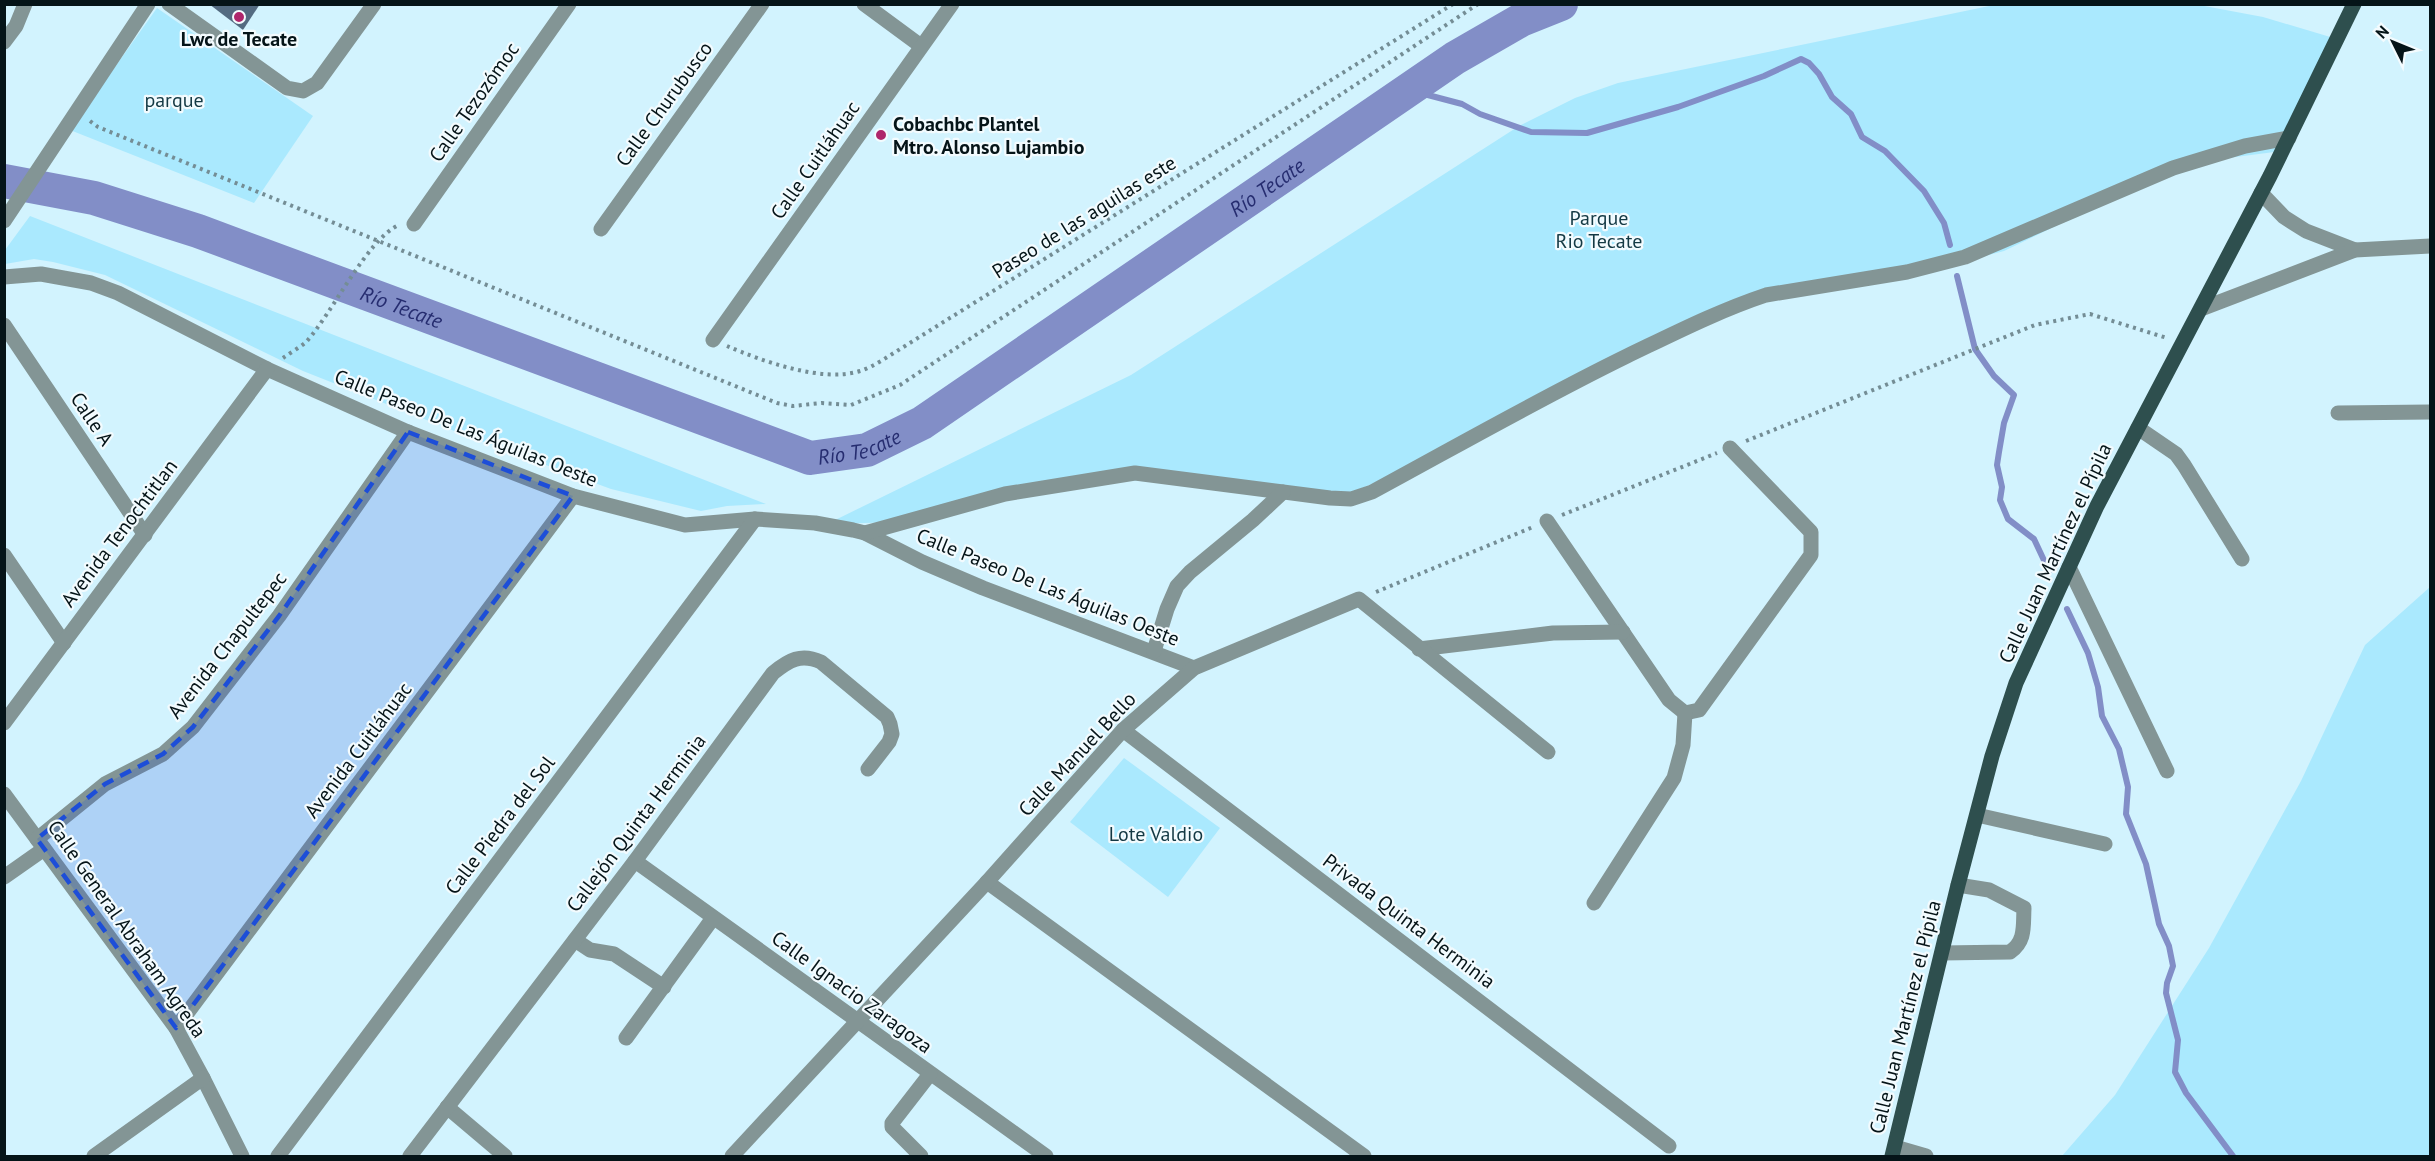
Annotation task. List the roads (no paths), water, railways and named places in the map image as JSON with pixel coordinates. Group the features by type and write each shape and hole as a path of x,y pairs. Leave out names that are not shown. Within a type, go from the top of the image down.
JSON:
{"main road":[{"name":"Calle Juan Martínez el Pípila","path":"1894,1152 1958,885 1992,756 2016,683 2097,506 2289,138 2354,4"}],"street":[{"path":"4,42 16,26 25,4"},
{"path":"7,218 148,4"},
{"path":"169,4 287,88 303,90 317,83 374,4"},
{"name":"Calle Tezozómoc","path":"414,224 569,4"},
{"name":"Calle Churubusco","path":"601,229 762,4"},
{"path":"864,4 921,46"},
{"name":"Calle Cuitláhuac","path":"713,340 952,4"},
{"path":"865,533 1005,494 1135,473 1351,499 1372,492 1572,383 1709,316 1744,302 1766,295 1907,272 1965,257 2173,168 2245,146 2289,138"},
{"path":"2260,193 2284,217 2306,231 2355,250"},
{"path":"2201,309 2355,250 2430,246"},
{"name":"Calle Paseo De Las Águilas Oeste","path":"4,277 41,274 91,283 118,293 267,369 408,432 573,496 685,525 755,519 814,523 865,533 922,562 983,588 1194,668"},
{"name":"Calle A","path":"4,325 145,535"},
{"name":"Avenida Tenochtitlan","path":"4,723 267,369"},
{"path":"2338,413 2430,412"},
{"path":"2138,428 2176,454 2242,559"},
{"name":"Avenida Chapultepec","path":"4,877 96,791 163,754 193,727 279,616 408,432"},
{"path":"1686,713 1699,710 1811,555 1811,532 1730,448"},
{"path":"1154,651 1167,609 1178,586 1190,572 1283,492"},
{"name":"Avenida Cuitláhuac","path":"176,1028 573,496"},
{"name":"Calle Piedra del Sol","path":"278,1156 755,519"},
{"path":"1547,521 1669,700 1686,713"},
{"path":"4,555 64,643"},
{"path":"2069,567 2167,771"},
{"name":"Calle Manuel Bello","path":"732,1156 987,882 1124,730 1194,668 1359,599 1419,649"},
{"path":"1419,649 1553,633 1623,632"},
{"path":"1419,649 1548,752"},
{"name":"Callejón Quinta Herminia","path":"410,1156 575,940 773,673 787,661 798,657 810,657 821,663 887,717 892,734 889,742 868,769"},
{"path":"1594,903 1674,778 1683,745 1686,713"},
{"name":"Privada Quinta Herminia","path":"1124,730 1669,1146"},
{"name":"Calle General Abraham Agreda","path":"4,794 176,1028 242,1156"},
{"path":"1977,815 2105,844"},
{"name":"Calle Ignacio Zaragoza","path":"634,861 1046,1156"},
{"path":"987,882 1364,1156"},
{"path":"1942,953 2010,952 2018,946 2023,937 2024,908 1989,890 1958,885"},
{"path":"626,1038 713,918"},
{"path":"575,940 590,950 614,954 664,987"},
{"path":"921,1156 892,1127 892,1123 930,1074"},
{"path":"94,1156 203,1078"},
{"path":"447,1107 505,1156"},
{"path":"1894,1152 1926,1156"}],"waterway":[{"name":"Río Tecate","path":"4,181 94,198 198,231 810,458 867,450 922,423 1455,58 1521,20 1561,4"},
{"path":"1404,93 1424,94 1462,104 1480,114 1531,132 1587,133 1678,107 1764,76 1801,59 1809,63 1819,74 1832,97 1851,114 1862,137 1885,151 1924,191 1944,223 1950,245"},
{"path":"1957,276 1975,349 1994,376 2014,395 2004,423 1997,465 2002,487 2000,500 2008,519 2034,539 2049,571"},
{"path":"2067,609 2088,653 2098,687 2102,716 2119,749 2128,787 2126,814 2146,864 2159,924 2169,946 2173,966 2166,993 2178,1040 2175,1072 2186,1093 2233,1156"}],"place":[{"name":"Lwc de Tecate","path":"239,17"},
{"name":"Cobachbc Plantel Mtro. Alonso Lujambio","path":"881,135"}],"park label":[{"name":"parque","path":"174,100"},
{"name":"Parque Rio Tecate","path":"1599,230"},
{"name":"Lote Valdio","path":"1156,834"}]}
